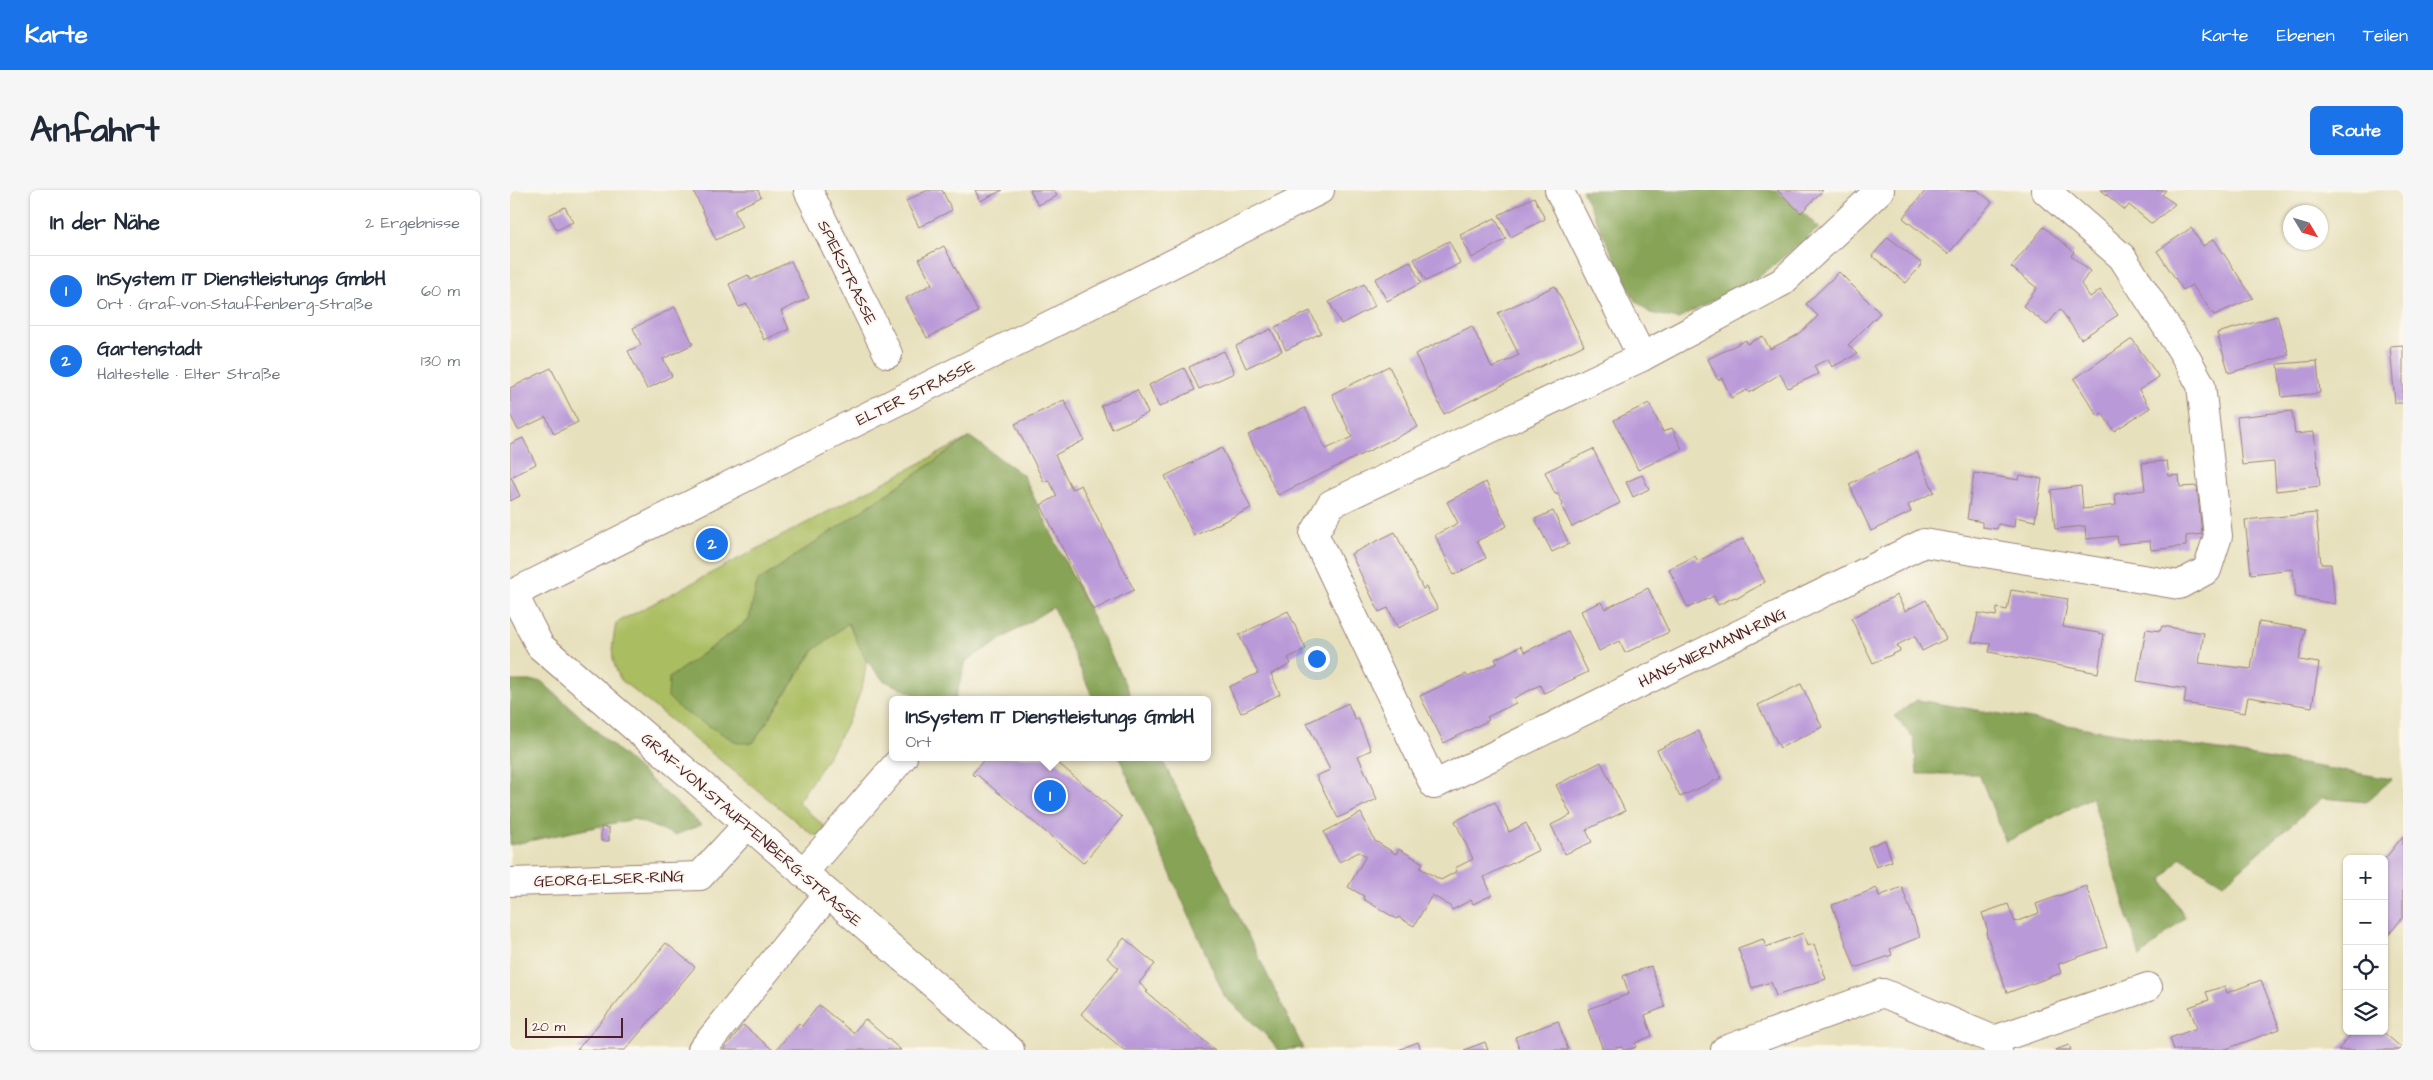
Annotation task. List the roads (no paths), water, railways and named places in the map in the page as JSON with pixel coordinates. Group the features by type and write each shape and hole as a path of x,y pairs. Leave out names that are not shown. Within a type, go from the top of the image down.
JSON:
{"street":[{"name":"SPIEKSTRASSE","path":"808,190 888,354"},
{"name":"ELTER STRASSE","path":"512,594 1320,190"},
{"path":"1559,190 1642,357"},
{"name":"HANS-NIERMANN-RING","path":"1880,190 1782,282 1642,357 1331,504 1314,534 1434,784 1924,543 2179,585 2207,570 2218,536 2201,384 2122,257 2045,190"},
{"name":"GRAF-VON-STAUFFENBERG-STRASSE","path":"512,594 540,646 1010,1050"},
{"path":"803,873 900,761"},
{"name":"GEORG-ELSER-RING","path":"510,882 700,876 747,825"},
{"path":"702,1050 828,894"},
{"path":"1726,1050 1883,993 1996,1045 2148,987"}],"place":[{"name":"Gartenstadt","path":"712,544"},
{"name":"InSystem IT Dienstleistungs GmbH","path":"1050,796"}]}
